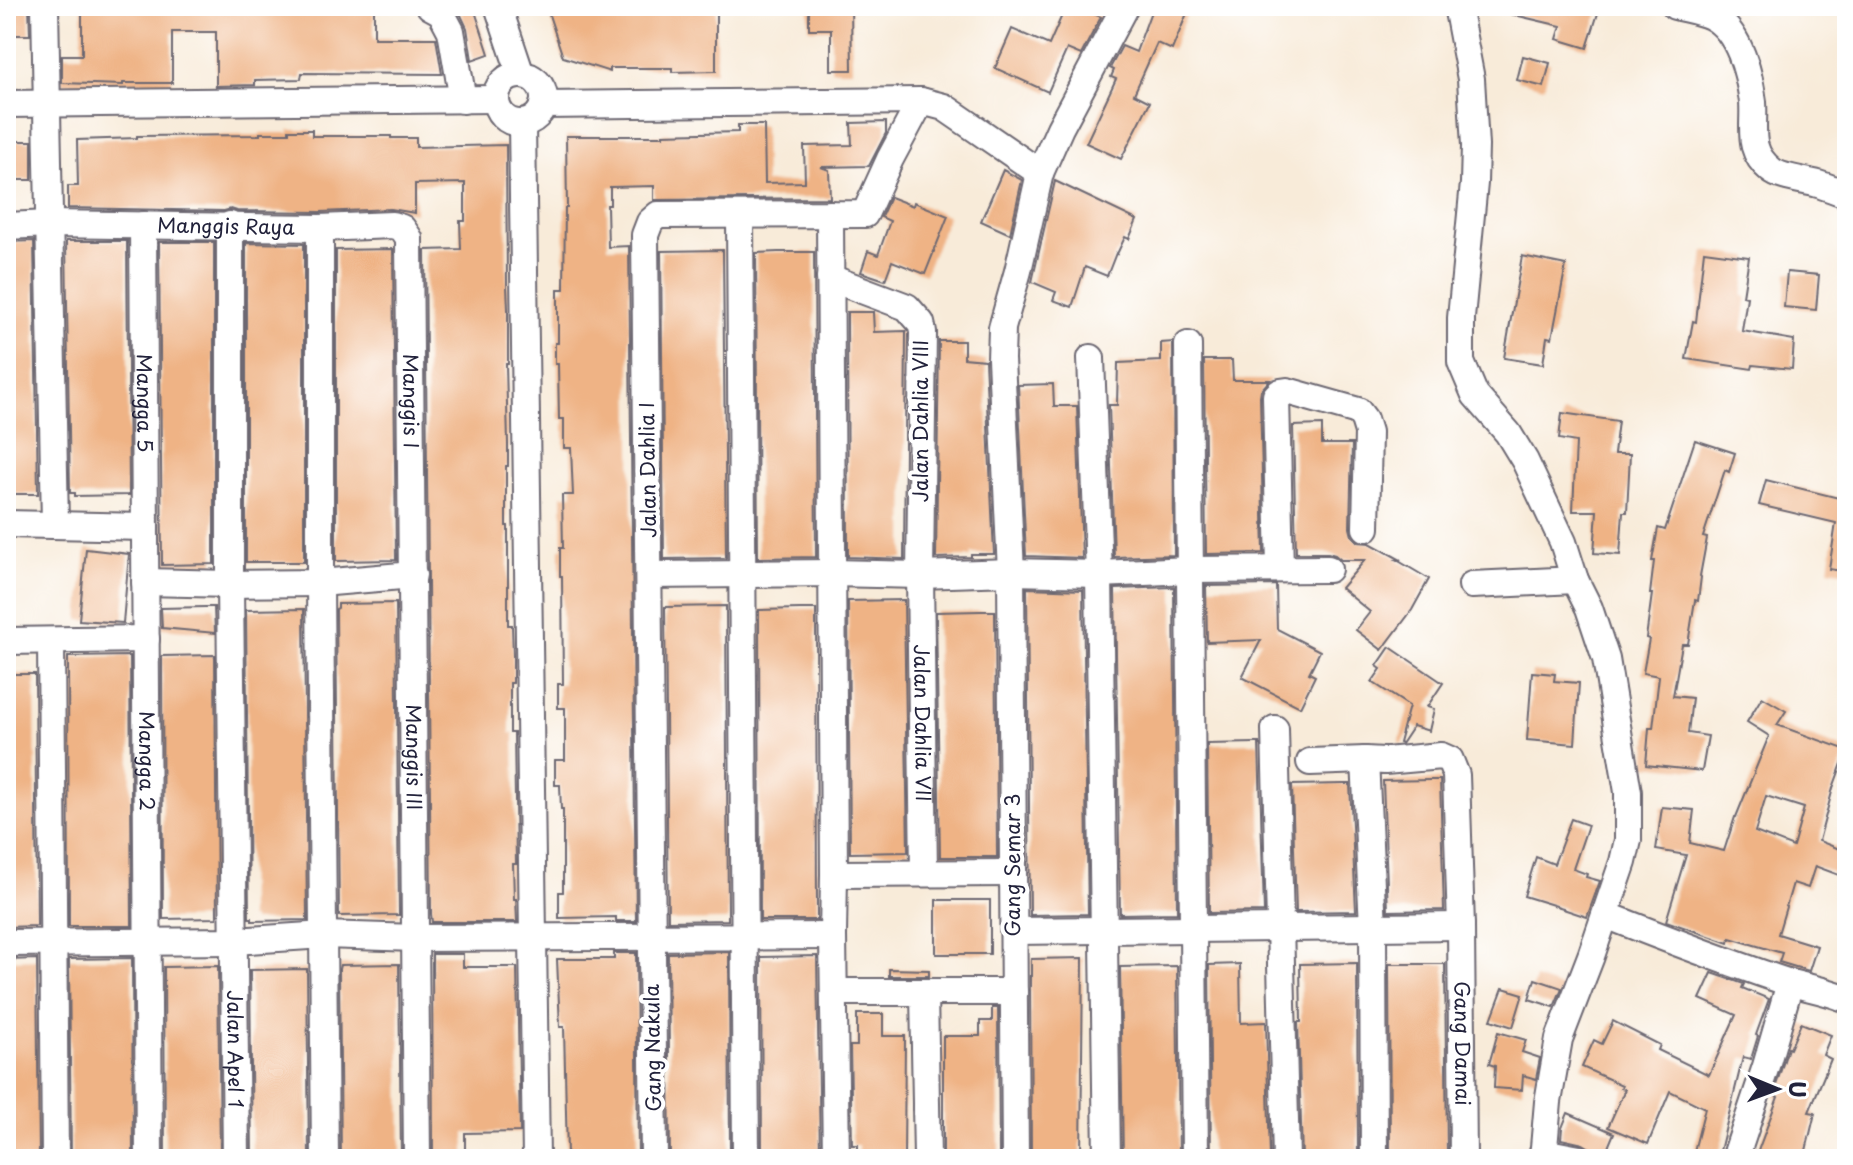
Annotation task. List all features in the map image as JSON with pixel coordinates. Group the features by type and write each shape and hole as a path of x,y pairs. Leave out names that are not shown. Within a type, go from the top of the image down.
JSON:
{"street":[{"path":"45,6 55,524"},
{"path":"430,6 441,12 451,31 463,100"},
{"path":"498,6 521,75"},
{"name":"Gang Semar 3","path":"1015,1159 1011,572 1000,343 1040,173 1060,128 1125,6"},
{"path":"1457,6 1471,79 1475,146 1461,318 1461,362 1475,395 1508,433 1525,461 1563,542 1575,580 1589,608 1603,646 1628,792 1628,840 1623,862 1559,1039 1548,1102 1543,1156 1579,1159"},
{"path":"1675,6 1711,17 1731,33 1750,85 1752,134 1758,156 1773,173 1847,194"},
{"path":"521,75 533,78 544,96 536,117 522,123 509,120 500,112 496,99 500,85 513,76 521,75"},
{"path":"6,104 496,99"},
{"path":"543,105 921,101 944,107 1040,173"},
{"name":"Jalan Dahlia I","path":"651,936 645,235 650,222 658,215 865,214 921,101"},
{"path":"522,123 536,1159"},
{"path":"830,214 836,1159"},
{"path":"740,215 746,1159"},
{"name":"Mangga 5","path":"143,225 145,582"},
{"name":"Manggis Raya","path":"6,226 230,225 320,228 392,225 402,228"},
{"name":"Jalan Apel 1","path":"230,225 236,1159"},
{"path":"320,228 325,1159"},
{"name":"Manggis I","path":"402,228 409,238 413,575"},
{"name":"Jalan Dahlia VIII","path":"830,278 907,307 921,323 920,575"},
{"path":"1188,345 1195,1159"},
{"path":"1091,358 1099,574 1107,1159"},
{"path":"1280,569 1276,396 1280,392 1287,391 1358,411 1364,419 1368,432 1366,528"},
{"path":"6,524 145,527"},
{"path":"649,575 1099,574 1328,569"},
{"path":"145,582 320,583 413,575"},
{"name":"Manggis III","path":"413,575 417,1159"},
{"name":"Jalan Dahlia VII","path":"920,575 924,873"},
{"path":"1472,585 1575,580"},
{"name":"Mangga 2","path":"145,582 149,1159"},
{"path":"6,641 146,639"},
{"path":"51,641 55,1159"},
{"path":"1275,729 1286,1159"},
{"name":"Gang Damai","path":"1365,760 1441,756 1450,760 1456,775 1463,1159"},
{"path":"1310,762 1365,760 1373,927 1374,1159"},
{"path":"834,874 1013,873"},
{"path":"1606,915 1696,951 1847,999"},
{"path":"1014,931 1461,926"},
{"path":"6,943 234,941 324,935 416,938 833,936"},
{"name":"Gang Nakula","path":"651,936 654,1159"},
{"path":"1735,1159 1790,983"},
{"path":"835,992 1014,992"},
{"path":"924,992 927,1159"}],"building":[{"path":"6,6 29,6 30,35 6,35"},
{"path":"82,6 374,8 374,38 436,38 442,74 302,73 301,79 255,80 255,85 216,86 216,32 172,32 172,83 62,83 62,55 82,55"},
{"path":"546,6 613,6 614,10 716,7 716,71 610,68 610,72 563,57"},
{"path":"809,6 851,6 852,70 831,70 831,29 809,29"},
{"path":"1066,6 1076,6 1101,17 1081,55 1067,49 1048,92 995,68 1012,29 1049,45"},
{"path":"1153,6 1190,6 1172,50 1157,43 1134,94 1150,102 1121,159 1086,143 1116,79 1111,77 1114,70 1110,68 1122,46 1136,52"},
{"path":"1507,6 1588,6 1599,10 1587,48 1557,39 1561,26 1506,13"},
{"path":"474,8 489,54 472,60 467,28 460,13"},
{"path":"1523,56 1550,63 1544,87 1517,80"},
{"path":"886,122 886,133 869,166 821,167 829,170 830,198 654,200 654,186 610,187 608,247 629,246 636,921 616,921 616,917 559,918 559,892 563,892 563,809 560,785 555,785 555,760 565,760 565,708 558,708 558,684 563,684 560,548 563,548 562,495 573,495 571,448 564,448 564,419 559,419 558,364 555,364 558,289 564,289 566,136 738,132 738,125 764,125 765,183 805,182 804,146 852,145 851,123"},
{"path":"289,130 312,130 312,136 416,138 416,147 506,145 506,526 508,625 512,625 513,656 510,733 514,733 516,864 513,864 517,922 432,922 431,914 425,250 461,249 460,221 465,221 465,183 415,184 415,213 391,209 320,212 68,208 68,186 78,186 77,140 260,135 289,133"},
{"path":"6,141 32,141 32,180 6,180"},
{"path":"1003,170 1022,180 1010,234 981,221"},
{"path":"1055,181 1137,220 1129,239 1125,237 1116,253 1107,276 1085,267 1072,307 1053,300 1056,292 1032,282"},
{"path":"890,197 913,206 914,202 948,216 925,274 892,261 885,280 861,272 868,251 878,255 890,221 881,217"},
{"path":"34,241 38,494 6,494 6,242"},
{"path":"66,241 127,241 129,495 75,496 75,493 70,493"},
{"path":"159,242 214,242 214,564 162,565"},
{"path":"246,243 304,244 304,562 246,562"},
{"path":"393,249 396,560 336,561 336,250"},
{"path":"723,250 726,558 664,559 661,251"},
{"path":"1704,251 1749,257 1742,331 1794,340 1792,369 1753,365 1752,369 1686,359 1693,321 1696,322"},
{"path":"814,252 816,557 758,558 756,253"},
{"path":"1522,256 1566,265 1552,338 1547,337 1543,364 1504,358"},
{"path":"1787,272 1819,275 1816,310 1784,307"},
{"path":"847,312 873,312 874,332 906,331 904,559 848,557"},
{"path":"939,341 964,341 964,358 985,360 994,554 936,558"},
{"path":"1173,342 1174,555 1114,557 1109,405 1117,405 1118,363 1161,361 1161,343"},
{"path":"1204,360 1232,360 1233,380 1270,380 1260,396 1264,553 1206,554"},
{"path":"1053,384 1054,406 1077,406 1082,558 1026,556 1018,385"},
{"path":"1562,413 1618,421 1614,454 1630,454 1627,512 1623,512 1620,555 1594,553 1597,511 1573,511 1576,442 1559,439"},
{"path":"1322,425 1322,444 1352,444 1352,536 1358,542 1370,543 1401,560 1397,560 1429,579 1412,610 1382,650 1356,630 1370,612 1341,588 1365,560 1341,560 1328,553 1296,553 1293,426"},
{"path":"1695,440 1735,453 1729,472 1725,470 1703,537 1707,538 1698,601 1695,600 1688,644 1682,644 1673,696 1692,698 1688,733 1708,736 1702,771 1646,765 1659,676 1643,673 1649,639 1646,638 1652,594 1652,561 1658,528 1665,530"},
{"path":"1766,480 1847,500 1847,572 1829,569 1836,523 1759,505"},
{"path":"86,549 129,554 123,623 79,620"},
{"path":"1276,585 1277,629 1320,651 1309,673 1315,676 1300,707 1242,677 1261,640 1207,642 1206,586"},
{"path":"1174,587 1177,913 1120,914 1115,589"},
{"path":"1027,588 1083,590 1088,914 1030,915"},
{"path":"904,600 908,852 850,853 848,601"},
{"path":"396,603 399,915 339,916 336,609 338,604"},
{"path":"726,606 728,920 668,921 665,607"},
{"path":"214,607 215,633 162,628 161,608"},
{"path":"304,609 307,920 252,921 249,918 246,610"},
{"path":"816,609 817,920 760,920 759,610"},
{"path":"995,611 997,857 940,857 936,612"},
{"path":"1390,647 1443,683 1427,707 1434,709 1429,731 1413,726 1401,744 1409,706 1372,682 1381,669 1377,666"},
{"path":"215,655 217,918 163,919 162,656"},
{"path":"130,656 132,926 69,926 68,657"},
{"path":"1532,672 1555,674 1554,681 1579,683 1575,744 1527,740"},
{"path":"6,674 35,674 37,926 6,927"},
{"path":"1762,697 1786,711 1777,725 1847,750 1819,841 1847,852 1847,878 1815,866 1808,888 1793,883 1778,934 1817,946 1809,971 1779,962 1782,953 1730,938 1729,943 1666,921 1686,855 1656,850 1662,807 1694,810 1690,843 1724,851 1769,736 1747,722","holes":["1766,796 1804,808 1793,847 1755,832"]},
{"path":"1259,743 1264,912 1209,913 1207,744"},
{"path":"1440,780 1444,910 1388,911 1383,781"},
{"path":"1350,784 1356,911 1296,912 1292,785"},
{"path":"1571,819 1588,825 1573,869 1600,881 1587,917 1524,896 1536,857 1554,864"},
{"path":"936,900 990,900 990,954 936,954"},
{"path":"729,952 730,1159 670,1159 668,953"},
{"path":"614,953 636,953 638,1159 616,1159 616,1154 567,1155 564,1027 560,1027 557,959 614,959"},
{"path":"432,954 463,954 463,967 517,967 520,1132 465,1133 465,1159 433,1158"},
{"path":"817,956 820,1159 762,1159 761,957"},
{"path":"132,958 133,1159 71,1159 69,959"},
{"path":"1083,958 1081,1159 1031,1159 1031,959"},
{"path":"37,959 39,1159 6,1159 6,960"},
{"path":"1357,963 1358,1159 1304,1159 1298,1022 1301,1022 1300,964"},
{"path":"399,964 401,1158 341,1159 340,965"},
{"path":"1240,964 1241,1023 1266,1022 1270,1158 1211,1159 1209,965"},
{"path":"1389,964 1445,964 1447,1159 1390,1159"},
{"path":"218,966 220,1159 165,1159 164,967"},
{"path":"1177,966 1179,1159 1123,1159 1120,967"},
{"path":"307,969 309,1159 252,1159 250,970"},
{"path":"889,969 929,970 929,976 889,976"},
{"path":"1712,973 1744,984 1742,988 1769,999 1751,1059 1743,1057 1718,1159 1692,1159 1705,1108 1670,1091 1648,1144 1608,1127 1625,1089 1582,1067 1594,1040 1602,1044 1613,1021 1660,1045 1658,1050 1709,1075 1736,1015 1700,999"},
{"path":"1535,979 1562,988 1554,1007 1529,999"},
{"path":"1503,988 1523,994 1513,1027 1491,1020"},
{"path":"992,1008 998,1008 999,1155 943,1159 943,1036 980,1036 980,1021 992,1021"},
{"path":"857,1014 883,1014 883,1036 905,1036 904,1159 858,1159 858,1145 852,1145 850,1046 857,1046"},
{"path":"1801,1023 1831,1035 1823,1055 1831,1059 1809,1112 1815,1113 1804,1159 1755,1159 1778,1097 1773,1095 1788,1048"},
{"path":"1498,1032 1526,1040 1522,1052 1540,1058 1536,1079 1523,1075 1522,1090 1494,1088 1495,1066 1489,1064"},
{"path":"1568,1113 1614,1133 1604,1157 1583,1144 1561,1139"}]}
